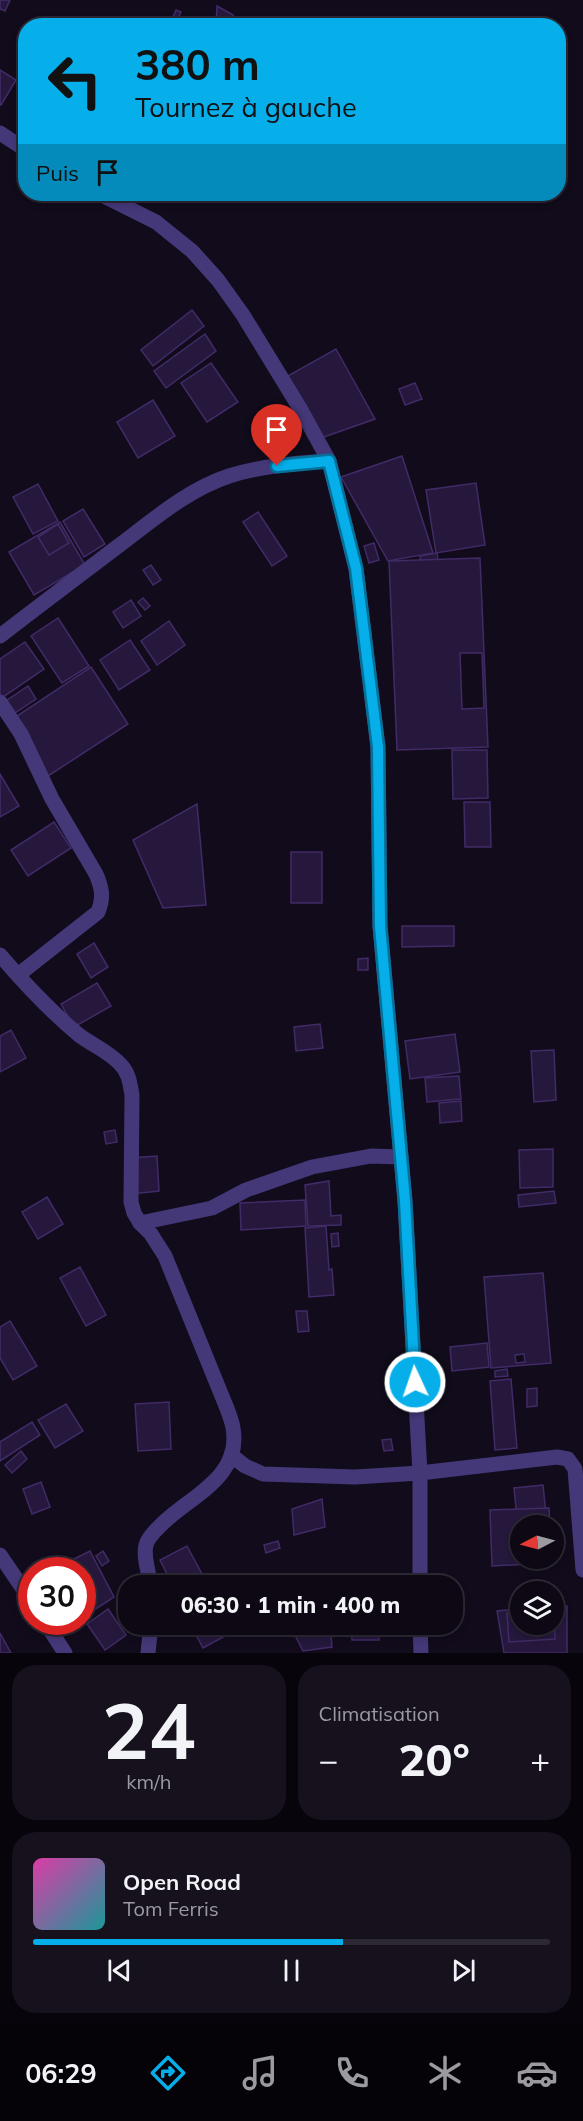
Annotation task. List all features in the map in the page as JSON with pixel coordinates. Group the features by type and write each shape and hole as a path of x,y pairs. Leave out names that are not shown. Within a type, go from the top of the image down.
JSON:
{"street":[{"path":"0,133 18,145"},
{"path":"114,201 156,222 192,251 218,280 243,315 329,461 356,568 378,747 380,926 401,1157 420,1473 420,1575"},
{"path":"0,636 153,520 195,492 227,477 260,468 329,461"},
{"path":"0,702 21,734 43,783 96,874 102,889 102,901 98,912 18,975"},
{"path":"0,954 56,1014 126,1071 132,1095 132,1202 134,1213 151,1234 165,1257 233,1428 234,1443 231,1455 216,1482 167,1519 152,1534 146,1544 145,1556 149,1575"},
{"path":"140,1223 212,1208 246,1190 312,1167 371,1156 401,1157"},
{"path":"231,1455 245,1466 263,1474 355,1477 420,1473 557,1457 567,1459 575,1470 583,1569"},
{"path":"0,1555 18,1581"},
{"path":"53,1635 65,1653"},
{"path":"148,1653 150,1635"},
{"path":"420,1635 420,1653"}],"building":[{"path":"0,0 10,0 5,11 0,9"},
{"path":"217,6 233,15 233,18 216,18"},
{"path":"176,10 181,12 178,18 172,18"},
{"path":"0,70 16,80 1,105 0,104"},
{"path":"192,310 204,326 153,366 141,350"},
{"path":"205,334 216,351 166,388 154,371"},
{"path":"336,349 375,419 321,438 286,377"},
{"path":"211,363 238,402 207,422 181,383"},
{"path":"415,383 422,399 405,405 399,389"},
{"path":"153,400 175,436 138,458 117,422"},
{"path":"402,456 433,553 388,561 341,477"},
{"path":"476,483 485,545 436,553 426,490"},
{"path":"38,484 58,521 33,534 13,497"},
{"path":"83,509 105,544 84,557 63,521"},
{"path":"258,512 287,556 272,566 243,522"},
{"path":"60,522 85,565 34,595 9,552"},
{"path":"58,524 69,543 49,555 38,537"},
{"path":"374,543 379,560 369,563 364,546"},
{"path":"437,553 439,567 421,569 420,556"},
{"path":"480,558 488,747 397,750 389,561","holes":["460,653 482,653 484,708 462,709"]},
{"path":"151,565 161,580 153,585 143,570"},
{"path":"143,598 150,606 145,610 138,602"},
{"path":"131,600 141,616 123,628 113,612"},
{"path":"58,618 89,666 62,683 31,636"},
{"path":"169,621 185,645 157,665 141,641"},
{"path":"130,640 150,670 119,690 100,660"},
{"path":"25,642 44,669 0,699 0,659"},
{"path":"91,667 128,724 45,778 8,722"},
{"path":"28,686 36,699 6,719 0,705"},
{"path":"452,750 487,750 488,798 453,799"},
{"path":"0,774 19,806 0,817"},
{"path":"464,802 490,802 491,847 465,847"},
{"path":"197,804 206,905 163,908 133,840"},
{"path":"54,822 71,848 28,876 11,850"},
{"path":"291,852 322,852 322,903 291,903"},
{"path":"402,926 454,926 454,946 402,947"},
{"path":"94,943 108,967 91,978 77,954"},
{"path":"368,958 368,970 358,970 358,959"},
{"path":"97,983 111,1006 74,1027 61,1004"},
{"path":"320,1024 323,1048 296,1051 294,1027"},
{"path":"11,1030 26,1058 0,1072 0,1036"},
{"path":"455,1034 460,1072 410,1079 405,1041"},
{"path":"554,1050 556,1100 534,1102 531,1051"},
{"path":"459,1076 461,1099 427,1102 425,1078"},
{"path":"461,1101 462,1121 440,1123 439,1103"},
{"path":"115,1130 117,1142 106,1144 104,1132"},
{"path":"553,1149 553,1187 520,1188 519,1150"},
{"path":"157,1156 159,1191 131,1194 128,1158"},
{"path":"329,1181 331,1216 341,1215 341,1225 308,1226 305,1185"},
{"path":"554,1191 556,1203 519,1207 518,1195"},
{"path":"47,1197 63,1224 38,1239 22,1212"},
{"path":"305,1200 306,1226 241,1230 240,1203"},
{"path":"326,1226 329,1270 332,1269 334,1295 309,1297 305,1228"},
{"path":"338,1233 339,1246 332,1247 331,1234"},
{"path":"80,1267 106,1315 86,1326 60,1278"},
{"path":"543,1273 551,1363 491,1368 484,1277","holes":["524,1354 525,1362 516,1363 515,1355"]},
{"path":"296,1311 307,1311 309,1331 298,1332"},
{"path":"10,1321 37,1366 13,1380 0,1358 0,1327"},
{"path":"487,1343 489,1367 452,1371 450,1347"},
{"path":"507,1369 508,1376 495,1377 495,1371"},
{"path":"511,1379 517,1448 495,1450 490,1381"},
{"path":"537,1388 537,1406 527,1407 527,1389"},
{"path":"169,1402 171,1449 138,1451 135,1404"},
{"path":"66,1404 83,1431 55,1448 38,1420"},
{"path":"32,1422 40,1435 0,1461 0,1442"},
{"path":"391,1439 393,1450 384,1451 382,1440"},
{"path":"21,1451 27,1459 12,1473 5,1465"},
{"path":"41,1482 50,1507 32,1514 23,1489"},
{"path":"543,1485 546,1514 517,1515 514,1488"},
{"path":"322,1499 325,1527 294,1535 292,1509"},
{"path":"549,1508 549,1515 510,1515 510,1565 492,1566 490,1510"},
{"path":"278,1541 280,1548 266,1553 264,1545"},
{"path":"187,1546 202,1574 168,1575 160,1560"},
{"path":"90,1551 93,1557 78,1557"},
{"path":"103,1551 109,1561 102,1566 96,1556"},
{"path":"96,1562 114,1597 96,1609"},
{"path":"564,1606 567,1606 567,1653 504,1653 497,1611 510,1610 510,1635 564,1635"},
{"path":"108,1609 118,1623 118,1635 126,1635 105,1650 95,1635 96,1618"},
{"path":"507,1613 510,1613 510,1635 555,1635 555,1639 509,1642"},
{"path":"0,1633 11,1653 0,1653"},
{"path":"196,1635 227,1635 203,1648"},
{"path":"295,1635 331,1635 332,1647 303,1651"},
{"path":"352,1635 379,1635 379,1640 352,1640"}],"route":[{"path":"277,466 329,461 356,568 378,747 380,926 405,1201 415,1382"}]}
